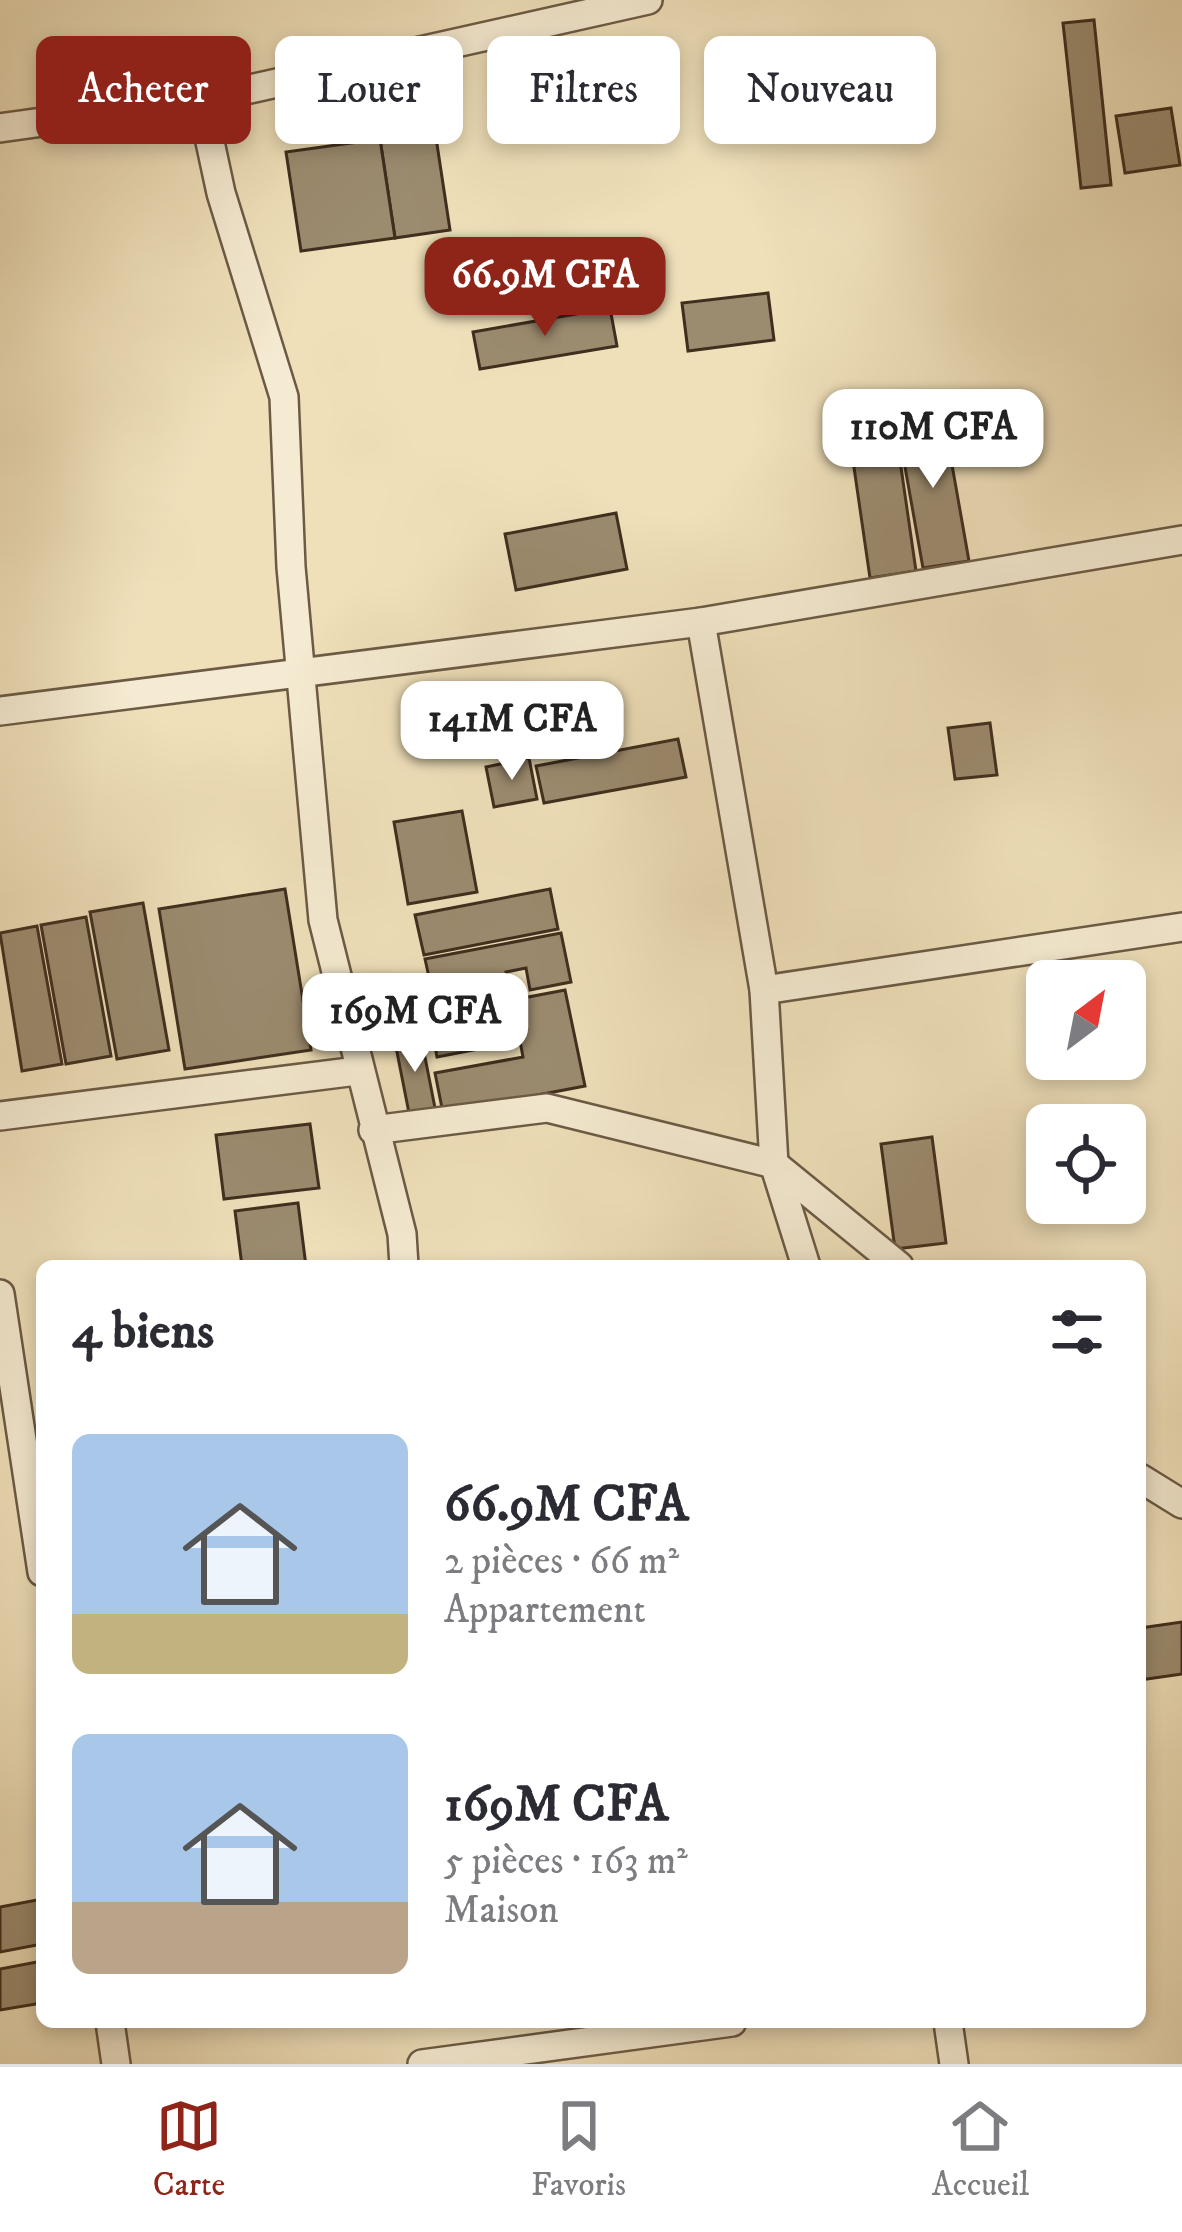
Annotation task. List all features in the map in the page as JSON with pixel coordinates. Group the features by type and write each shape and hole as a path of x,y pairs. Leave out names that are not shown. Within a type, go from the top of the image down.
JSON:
{"street":[{"path":"251,89 648,0"},
{"path":"0,128 36,123"},
{"path":"210,144 284,397 291,567 304,670 322,920 356,1071 402,1234 404,1260"},
{"path":"0,711 701,622 1182,540"},
{"path":"701,622 764,990 774,1164 804,1260"},
{"path":"764,990 1182,927"},
{"path":"0,1116 356,1071"},
{"path":"373,1130 548,1108 774,1164 892,1260"},
{"path":"0,1294 36,1532"},
{"path":"1146,1482 1182,1504"},
{"path":"111,2028 116,2064"},
{"path":"525,2028 533,2057"},
{"path":"422,2064 533,2057 698,2028"},
{"path":"949,2028 953,2064"}],"building":[{"path":"1094,20 1111,185 1081,188 1063,23"},
{"path":"1171,108 1180,165 1125,173 1116,116"},
{"path":"381,144 437,144 450,230 395,238"},
{"path":"381,144 395,238 301,251 286,152"},
{"path":"768,293 774,340 688,351 682,303"},
{"path":"610,308 617,346 480,369 473,332"},
{"path":"943,414 969,561 923,568 897,422"},
{"path":"894,419 916,571 870,578 848,426"},
{"path":"616,513 627,569 516,590 505,534"},
{"path":"990,723 997,775 955,779 948,728"},
{"path":"678,739 686,777 544,803 536,766"},
{"path":"529,758 537,799 494,807 486,767"},
{"path":"462,811 477,892 408,904 394,822"},
{"path":"285,889 311,1050 185,1069 159,909"},
{"path":"550,889 558,929 424,955 415,915"},
{"path":"143,903 169,1050 117,1059 90,912"},
{"path":"86,917 111,1056 66,1064 41,925"},
{"path":"37,926 62,1064 22,1071 0,933"},
{"path":"561,933 571,982 530,990 526,968 506,972 510,993 474,1000 470,979 431,986 425,959"},
{"path":"565,990 585,1086 443,1113 435,1073 523,1057 520,1041 437,1057 429,1016"},
{"path":"420,1032 436,1113 410,1118 394,1037"},
{"path":"310,1124 319,1188 224,1199 216,1135"},
{"path":"932,1137 946,1243 895,1249 881,1144"},
{"path":"298,1203 305,1260 241,1260 235,1211"},
{"path":"1182,1622 1182,1674 1146,1679 1146,1627"},
{"path":"36,1900 36,1945 0,1952 0,1907"},
{"path":"36,1962 36,2004 0,2010 0,1969"}]}
